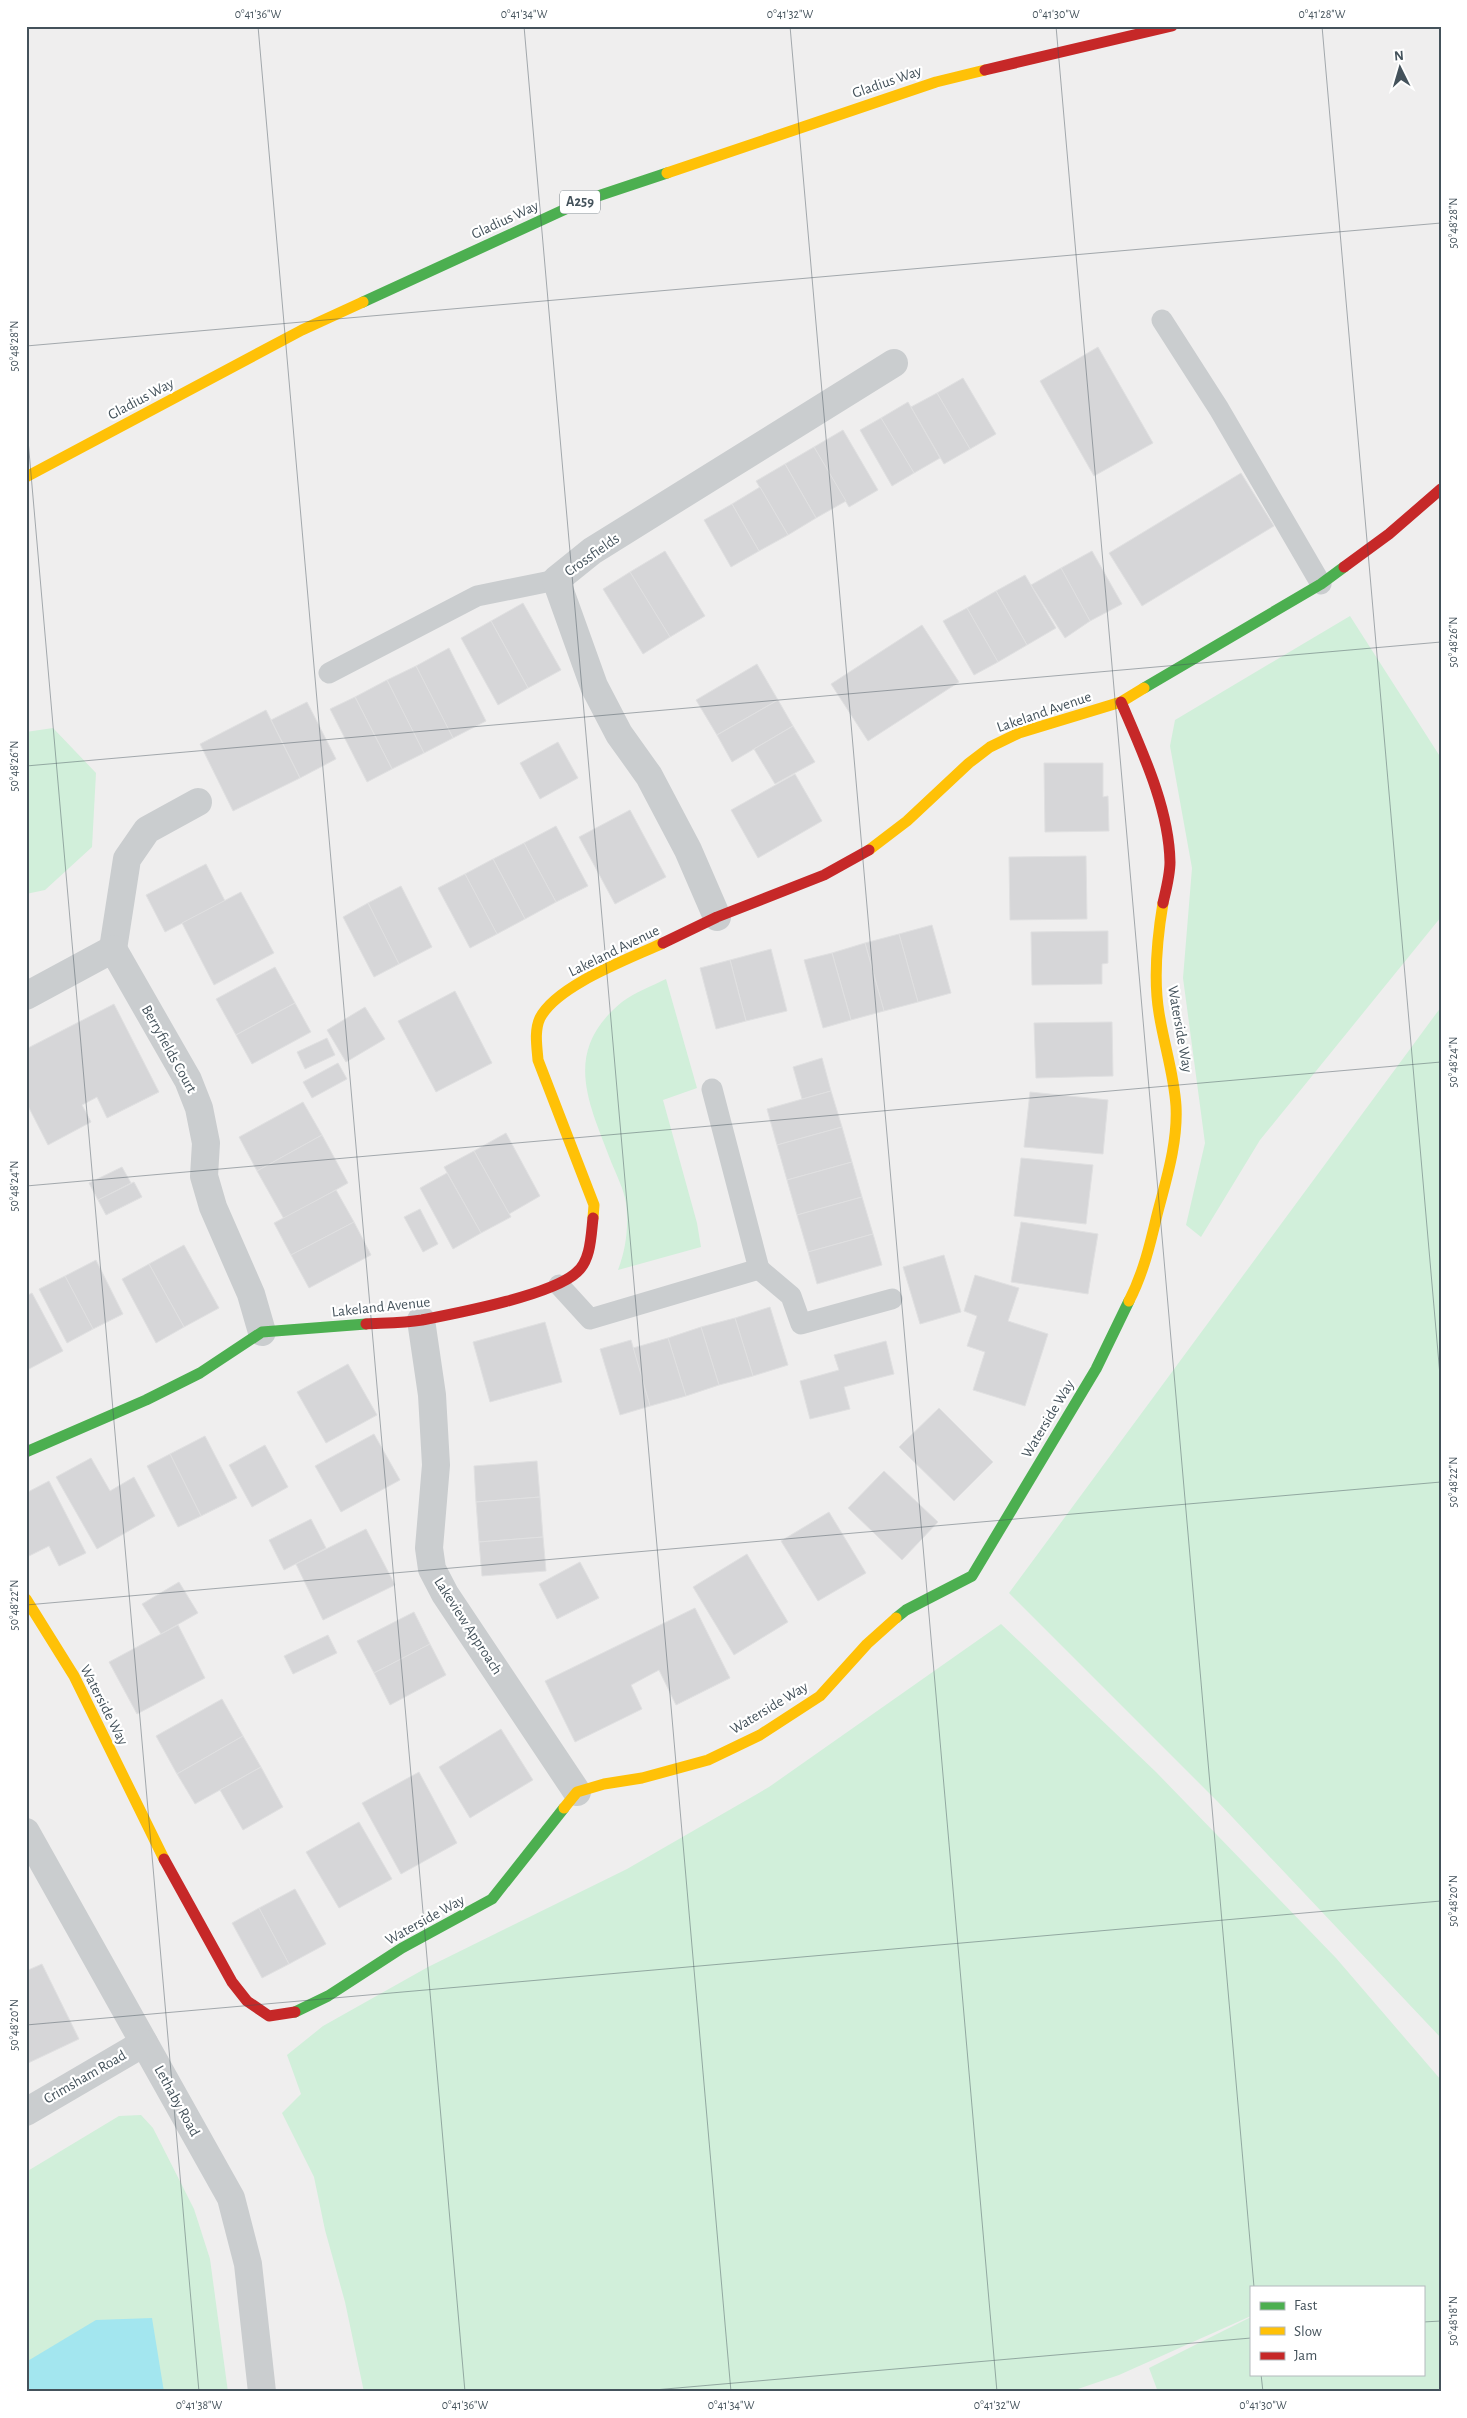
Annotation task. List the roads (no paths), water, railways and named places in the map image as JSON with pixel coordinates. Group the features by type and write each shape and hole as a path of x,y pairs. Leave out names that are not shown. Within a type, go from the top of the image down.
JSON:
{"main road":[{"name":"Gladius Way","path":"26,477 302,330 583,201 936,82 1172,26"},
{"name":"Lakeland Avenue","path":"26,1452 146,1400 192,1377 262,1332 421,1320 527,1295 559,1285 579,1271 590,1247 594,1205 538,1060 536,1040 540,1019 556,998 584,981 717,917 824,875 859,857 907,821 969,763 990,747 1019,733 1121,702 1321,584 1389,534 1441,489"},
{"name":"Waterside Way","path":"26,1599 83,1692 136,1805 183,1896 229,1976 248,2002 269,2016 299,2011 328,1996 402,1948 492,1899 577,1792 604,1784 642,1778 708,1760 760,1735 820,1696 867,1644 906,1610 972,1576 1096,1369 1141,1278 1166,1182 1173,1147 1176,1109 1173,1074 1159,1013 1156,979 1159,929 1170,863 1166,829 1147,761 1121,702"}],"street":[{"name":"Crossfields","path":"717,917 688,850 649,776 619,734 594,686 556,580 592,551 894,363"},
{"path":"26,996 112,949 127,859 147,830 198,802"},
{"name":"Berryfields Court","path":"112,949 188,1080 199,1108 206,1143 204,1176 213,1207 251,1294 262,1332"},
{"name":"Lakeview Approach","path":"421,1320 432,1395 436,1465 429,1548 432,1569 445,1594 577,1792"},
{"name":"Lethaby Road","path":"26,1832 231,2198 248,2264 262,2392"},
{"name":"Crimsham Road","path":"26,2112 144,2043"}],"lane":[{"path":"1162,320 1219,409 1321,584"},
{"path":"329,672 476,596 556,580"},
{"path":"712,1089 759,1269 791,1296 800,1324 892,1298"},
{"path":"559,1285 590,1319 759,1269"}],"water":[{"path":"152,2318 164,2392 26,2392 26,2362 96,2320"}]}
